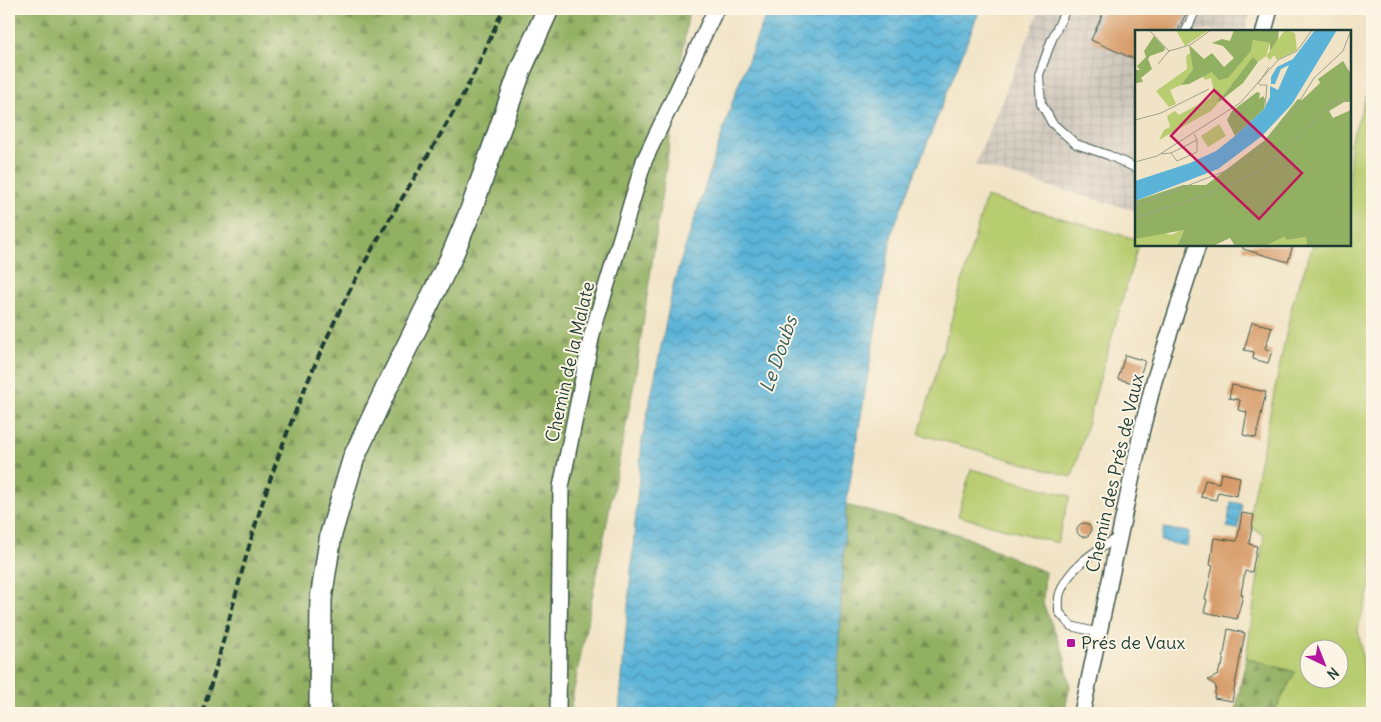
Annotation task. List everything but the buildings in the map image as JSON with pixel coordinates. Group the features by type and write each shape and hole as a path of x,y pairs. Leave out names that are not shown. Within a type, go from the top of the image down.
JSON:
{"main road":[{"path":"320,713 321,599 331,534 354,457 451,258 471,210 521,70 548,9"}],"street":[{"name":"Chemin de la Malate","path":"558,713 561,487 592,334 644,161 716,9"},
{"path":"1264,30 1270,9"},
{"name":"Chemin des Prés de Vaux","path":"1082,713 1142,429 1154,381 1198,246"}],"lane":[{"path":"1066,9 1052,38 1040,75 1041,104 1052,123 1076,144 1135,167"},
{"path":"1186,30 1196,9"},
{"path":"1099,633 1071,626 1059,612 1059,594 1067,577 1088,557 1120,536"}],"shaded area":[{"path":"1040,9 1251,9 1245,30 1135,30 1135,211 975,165"}],"green space":[{"path":"9,9 689,9 635,379 571,705 572,713 9,713"},
{"path":"1372,80 1372,580 1358,628 1372,713 1274,713 1294,672 1246,658 1264,535 1247,526 1292,305 1313,246 1351,246 1351,140"},
{"path":"986,197 1135,239 1135,246 1138,246 1072,477 919,434"},
{"path":"971,469 1070,496 1057,543 958,516"},
{"path":"846,505 961,535 1045,572 1043,604 1063,651 1070,686 1064,713 835,713"},
{"path":"1246,658 1295,672 1274,713 1235,713"}],"water":[{"name":"Le Doubs","path":"768,9 980,9 892,232 846,505 835,713 619,713 642,441 674,282 735,94"},
{"path":"1231,502 1242,504 1238,529 1227,527"},
{"path":"1164,528 1189,532 1187,546 1161,541"}],"railway":[{"path":"202,713 257,520 275,465 330,330 382,232 460,100 480,62 503,9"}],"place":[{"name":"Prés de Vaux","path":"1071,643"}]}
